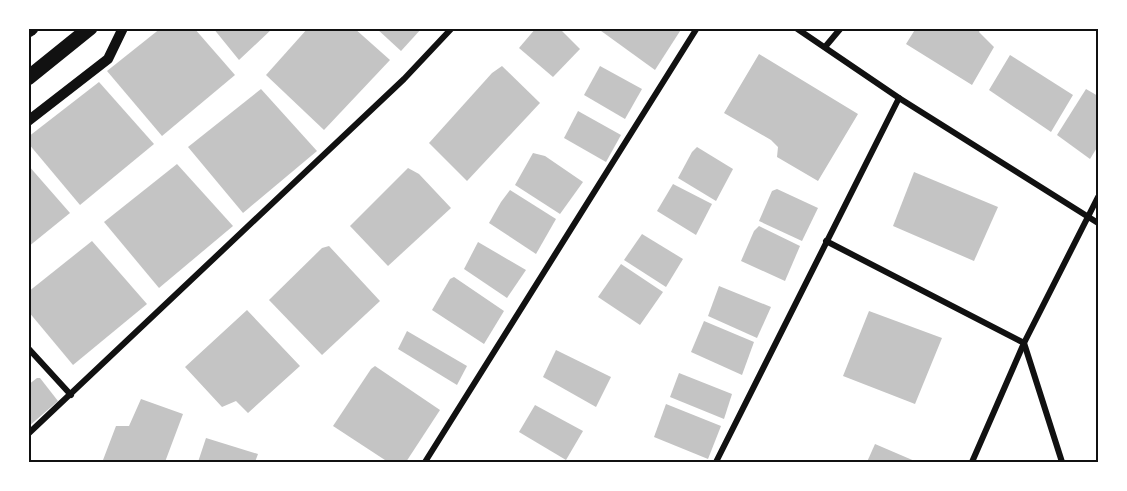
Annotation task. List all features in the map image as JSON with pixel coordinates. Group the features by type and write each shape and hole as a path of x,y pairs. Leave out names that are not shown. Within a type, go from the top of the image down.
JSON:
{"main road":[{"path":"28,78 90,28"}],"street":[{"path":"28,121 108,59 123,28"},
{"path":"28,434 404,79 452,28"},
{"path":"425,462 698,28"},
{"path":"796,28 899,98 1098,223"},
{"path":"825,47 841,28"},
{"path":"716,462 899,98"},
{"path":"972,462 1024,343 1098,197"},
{"path":"826,241 1024,343 1062,462"},
{"path":"28,348 71,395"}],"building":[{"path":"161,28 194,28 235,75 162,136 107,71"},
{"path":"213,28 273,28 239,60"},
{"path":"308,28 354,28 390,60 324,130 266,75"},
{"path":"376,28 422,28 401,51"},
{"path":"536,28 559,28 580,49 553,77 519,48"},
{"path":"597,28 682,28 655,70"},
{"path":"916,28 981,28 979,32 994,47 972,85 906,44"},
{"path":"759,54 858,114 818,181 777,157 778,147 771,140 724,113"},
{"path":"1010,55 1073,95 1051,132 989,90"},
{"path":"502,66 540,103 467,181 429,143 492,73"},
{"path":"600,66 642,89 625,119 584,95"},
{"path":"99,82 154,144 80,205 28,143 28,137"},
{"path":"261,89 317,151 243,213 188,147"},
{"path":"1086,89 1098,96 1098,146 1090,159 1057,135"},
{"path":"578,111 621,135 606,162 564,138"},
{"path":"697,147 733,169 716,201 678,178"},
{"path":"533,153 545,156 583,182 560,214 515,185"},
{"path":"177,164 233,226 159,288 104,222"},
{"path":"28,165 70,213 28,247"},
{"path":"408,168 419,174 451,208 388,266 350,226"},
{"path":"914,172 998,207 974,261 893,226"},
{"path":"673,184 712,204 696,235 657,211"},
{"path":"777,189 818,208 802,241 759,221 772,191"},
{"path":"510,190 556,219 536,254 489,223"},
{"path":"759,226 800,246 785,281 741,261 754,231"},
{"path":"642,234 683,259 666,287 624,260"},
{"path":"92,241 147,304 73,365 28,311 28,292"},
{"path":"478,242 526,270 507,298 464,269"},
{"path":"329,246 380,301 322,355 269,300 322,248"},
{"path":"621,264 663,292 640,325 598,297"},
{"path":"454,277 504,311 484,344 432,310 450,279"},
{"path":"719,286 771,307 757,338 708,316"},
{"path":"247,310 300,366 248,413 236,401 222,407 185,367"},
{"path":"869,311 942,338 915,404 843,376"},
{"path":"704,321 754,342 742,375 691,352"},
{"path":"407,331 467,366 457,385 398,349"},
{"path":"556,350 611,377 596,407 543,377"},
{"path":"375,366 440,410 406,462 388,462 333,426"},
{"path":"679,373 732,394 724,419 670,397"},
{"path":"40,378 58,401 28,427 28,385"},
{"path":"141,399 183,414 165,462 103,460 116,426 129,426"},
{"path":"666,404 721,426 708,459 654,437"},
{"path":"535,405 583,431 566,460 519,432"},
{"path":"206,438 258,454 255,462 198,462"},
{"path":"875,444 917,462 867,462"}]}
